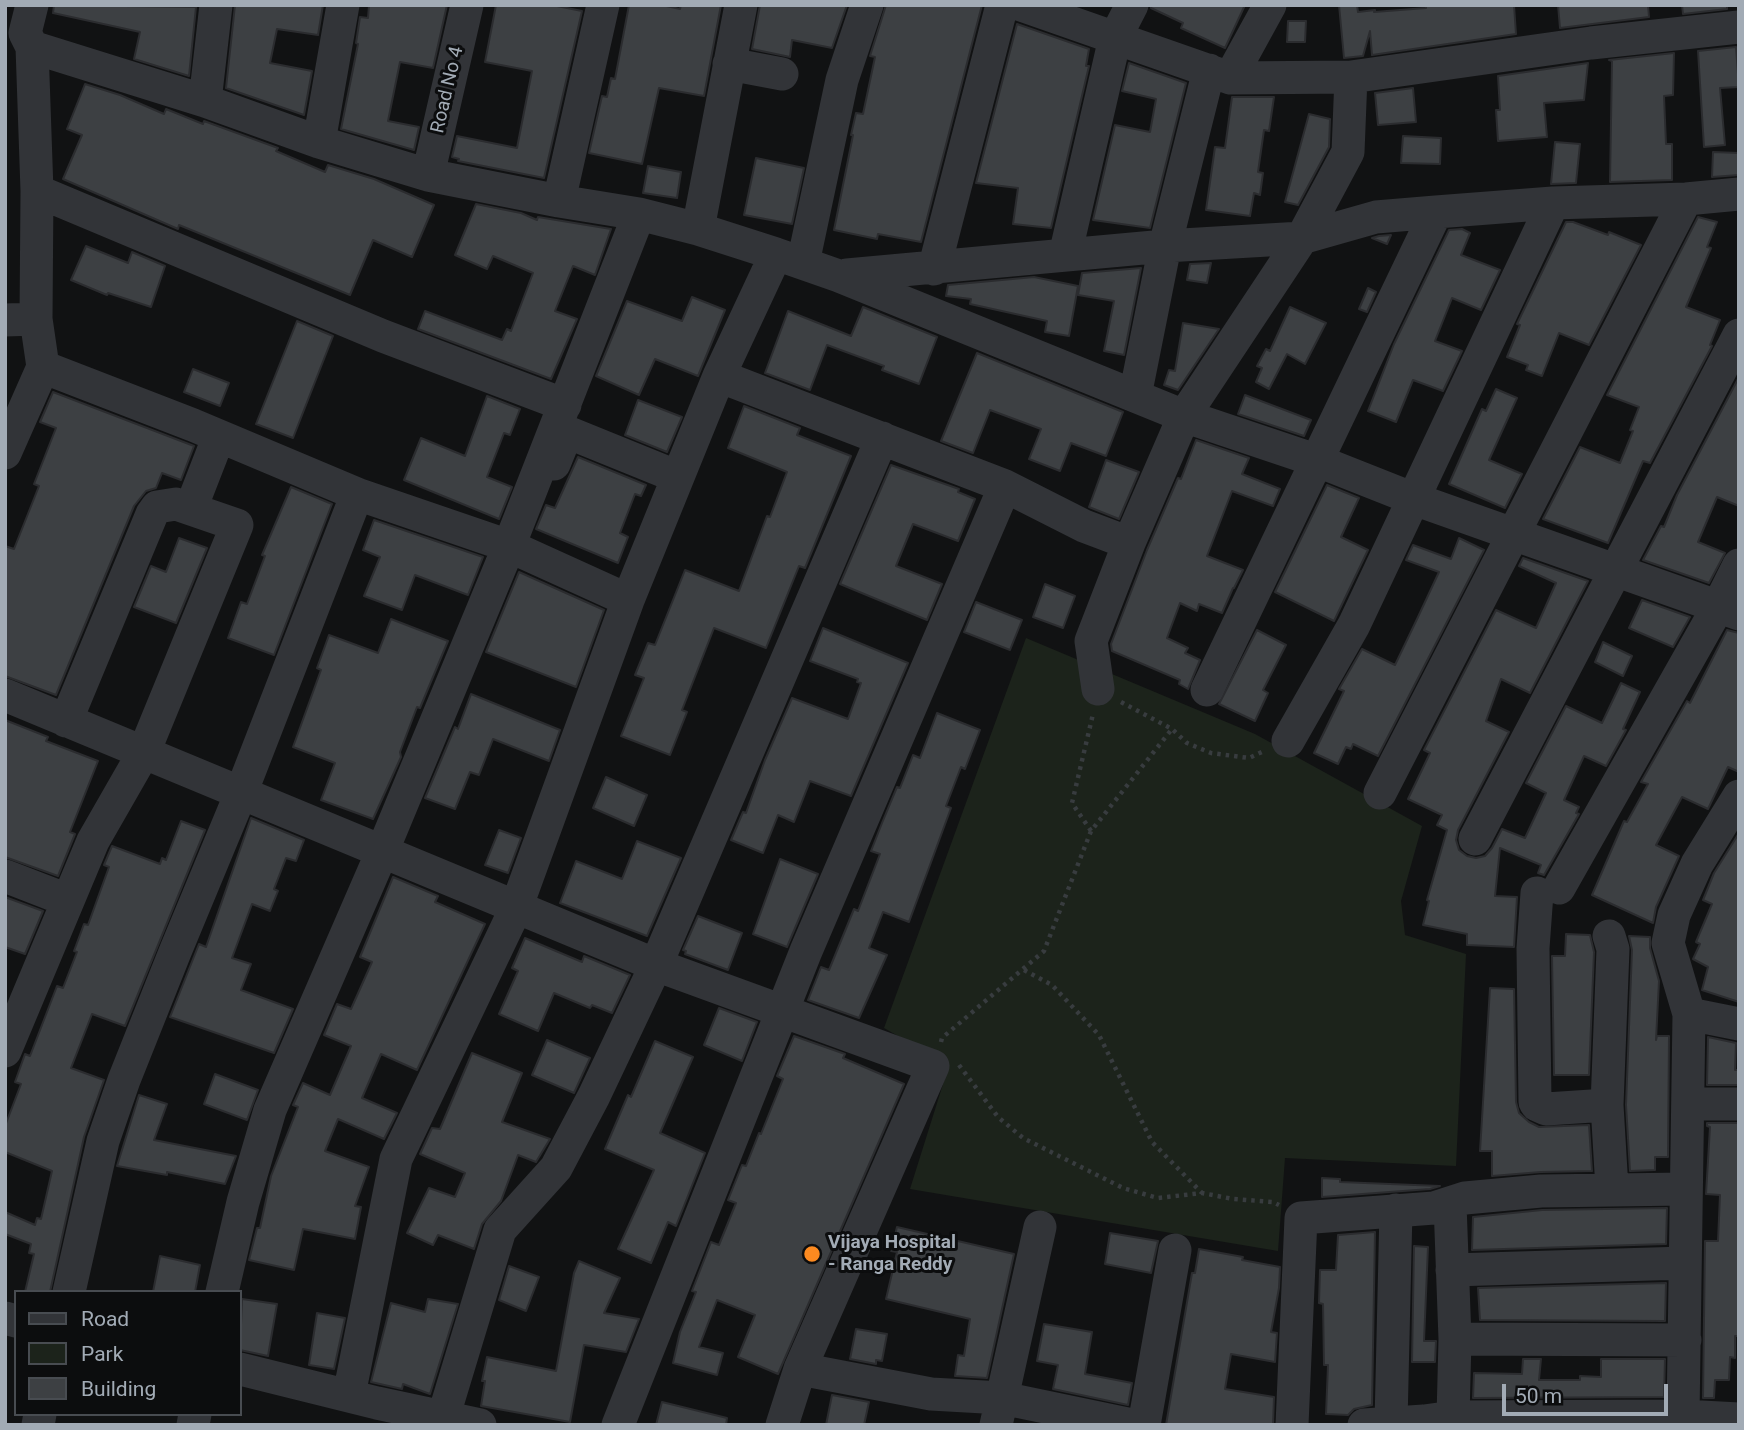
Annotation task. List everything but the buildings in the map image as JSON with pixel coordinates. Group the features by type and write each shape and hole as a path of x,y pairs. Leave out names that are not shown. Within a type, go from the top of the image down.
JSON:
{"street":[{"path":"205,101 216,5"},
{"path":"319,142 343,5"},
{"name":"Road No 4","path":"428,175 467,5"},
{"path":"559,201 603,5"},
{"path":"698,229 741,5"},
{"path":"366,1408 396,1159 516,908 628,600 664,483 719,376 789,259 867,5"},
{"path":"934,269 1002,5"},
{"path":"1021,5 1219,74 1351,77 1591,43 1665,20 1739,27"},
{"path":"1065,255 1115,38 1132,5"},
{"path":"1135,396 1165,246 1219,74 1270,5"},
{"path":"628,600 509,546 358,494 43,367 21,320 37,191 23,29 205,101 319,142 428,175 639,214 698,229 839,276 1184,416 1318,461 1415,499 1729,610"},
{"path":"729,64 782,74"},
{"path":"1098,689 1091,641 1129,543 1184,416 1302,238 1348,152 1351,77"},
{"path":"37,191 383,336 565,405"},
{"path":"839,276 1165,246 1302,238 1376,217 1553,203 1686,199 1739,194"},
{"path":"1380,793 1686,199"},
{"path":"1288,741 1354,625 1553,203"},
{"path":"1206,690 1436,212"},
{"path":"222,1290 243,1202 270,1110 382,852 509,546 639,214"},
{"path":"1475,839 1739,335"},
{"path":"5,453 43,367"},
{"path":"719,376 1005,486 1084,526 1129,543"},
{"path":"191,508 219,436"},
{"path":"443,1418 500,1230 556,1168 594,1096 656,965 882,438"},
{"path":"618,1425 784,1013 806,951 1005,486"},
{"path":"69,1290 103,1141 175,952 242,793 358,494"},
{"path":"7,1038 93,841 144,752 237,525 176,504 157,507 66,721"},
{"path":"1607,1105 1546,1110 1535,1102 1532,948 1548,890 1729,610 1739,565"},
{"path":"5,695 656,965 784,1013 945,1053 800,1369 782,1425"},
{"path":"1683,1416 1689,1014 1668,943 1674,915 1697,864 1739,796"},
{"path":"5,876 67,900"},
{"path":"1609,936 1613,950 1607,1105 1612,1189"},
{"path":"1689,1014 1739,1024"},
{"path":"1688,1104 1739,1104"},
{"path":"1292,1425 1301,1219 1434,1208 1465,1198 1541,1191 1685,1189"},
{"path":"1434,1421 1455,1339 1450,1204"},
{"path":"1396,1210 1378,1424 1683,1416 1739,1419"},
{"path":"999,1411 1040,1227"},
{"path":"1143,1425 1175,1250"},
{"path":"1452,1270 1685,1264"},
{"path":"1455,1339 1685,1340"},
{"path":"242,1369 366,1408 480,1425"},
{"path":"800,1369 931,1394 999,1411 1132,1425"}],"path":[{"path":"1091,831 1072,803 1098,689 1172,729 1187,743 1211,753 1249,758 1288,741"},
{"path":"1172,729 1091,831 1044,951 945,1053 998,1117 1023,1138 1135,1191 1158,1198 1202,1193 1273,1202 1301,1219"},
{"path":"1024,970 1052,985 1099,1035 1152,1142 1202,1193"}],"green space":[{"path":"1026,638 1255,734 1422,826 1401,901 1405,935 1466,954 1456,1166 1285,1158 1278,1251 910,1189 949,1065 884,1028"}],"place":[{"name":"Vijaya Hospital - Ranga Reddy","path":"812,1254"}]}
